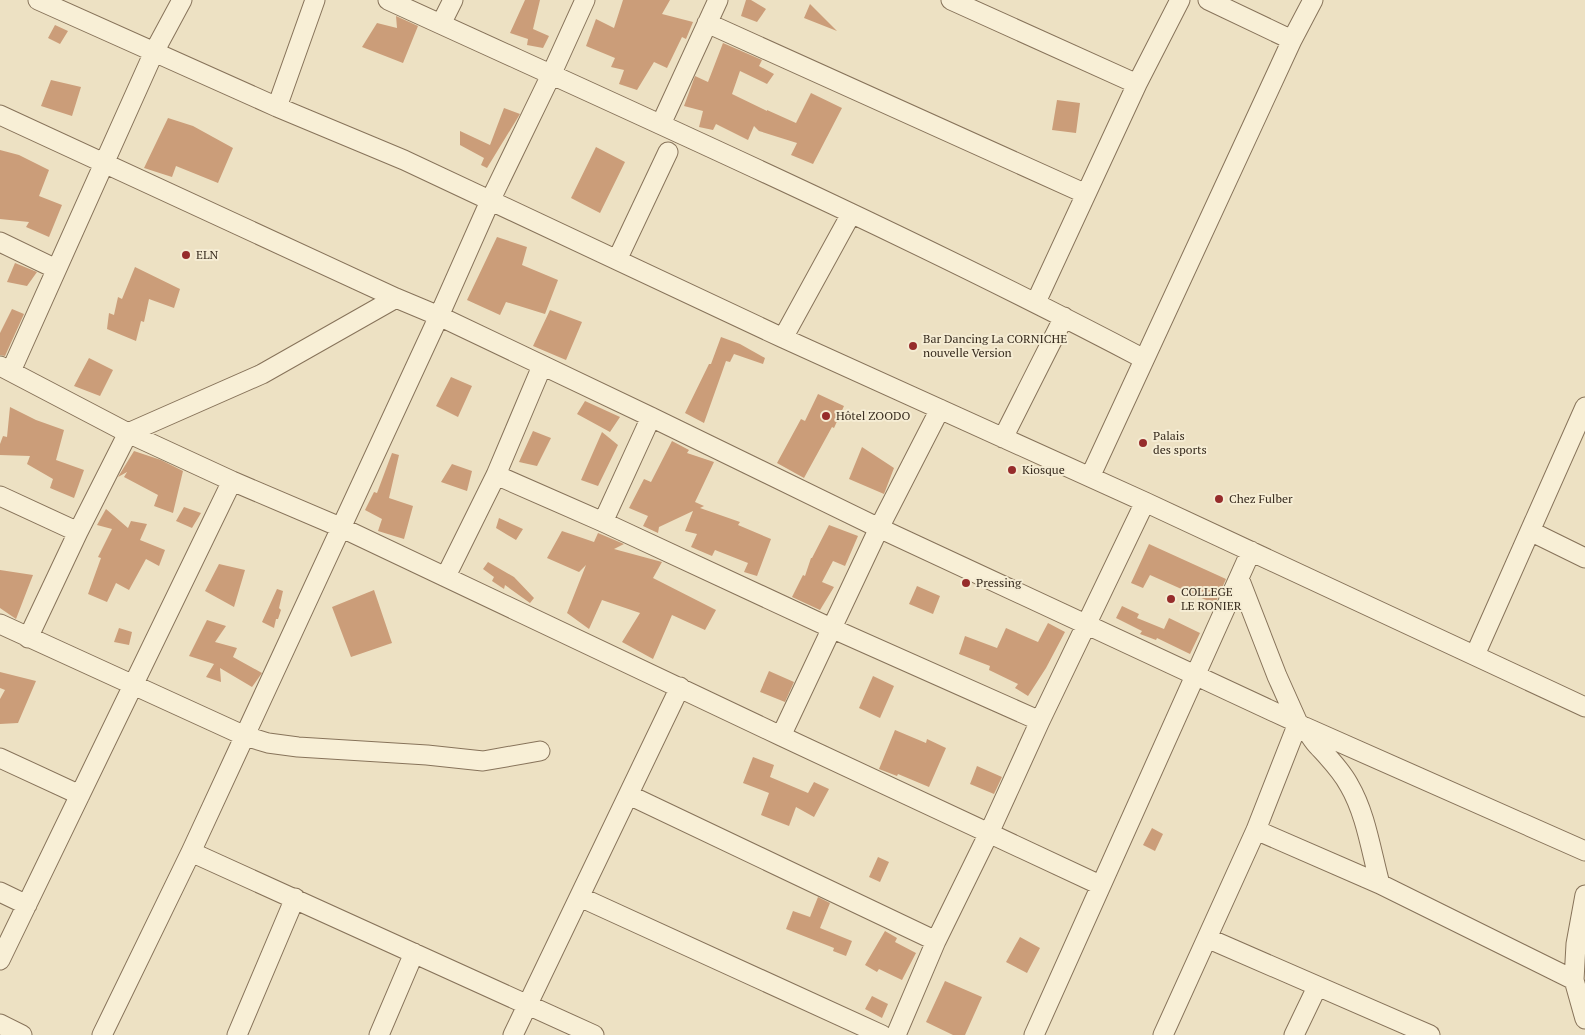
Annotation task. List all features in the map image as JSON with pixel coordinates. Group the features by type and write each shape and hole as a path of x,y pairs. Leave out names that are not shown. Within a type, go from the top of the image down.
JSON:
{"street":[{"path":"38,0 277,107 404,160 783,338 1145,502 1585,707"},
{"path":"182,0 154,52 56,269 5,368 128,433 446,576 781,736 1100,885"},
{"path":"277,107 315,0"},
{"path":"388,0 661,124 851,214 1036,302 1144,359"},
{"path":"441,24 453,0"},
{"path":"102,1035 191,852 439,316 490,201 585,0"},
{"path":"661,124 718,0"},
{"path":"950,0 1137,84"},
{"path":"1036,302 1137,84 1180,0"},
{"path":"1208,0 1292,40"},
{"path":"1090,478 1292,40 1313,0"},
{"path":"707,23 1086,194"},
{"path":"0,115 396,298 439,316 1086,626 1585,851"},
{"path":"617,260 668,152"},
{"path":"783,338 851,214"},
{"path":"0,242 56,269"},
{"path":"28,638 78,532 128,433 262,374 396,298"},
{"path":"1003,438 1064,317"},
{"path":"446,576 496,475 542,366"},
{"path":"1475,655 1530,531 1581,428 1585,407"},
{"path":"781,736 879,528 940,409"},
{"path":"603,522 651,417"},
{"path":"496,475 1040,721"},
{"path":"0,960 232,481"},
{"path":"0,496 78,532"},
{"path":"896,1035 936,941 1145,502"},
{"path":"1530,531 1585,558"},
{"path":"1034,1035 1251,551"},
{"path":"1239,578 1277,676 1302,725 1350,785 1363,817 1380,884"},
{"path":"0,624 132,686 245,736 268,743 298,748 427,755 483,761 540,751"},
{"path":"514,1035 680,687"},
{"path":"1163,1035 1302,725"},
{"path":"0,758 80,795"},
{"path":"629,795 936,941"},
{"path":"1256,830 1380,884 1574,980"},
{"path":"191,852 594,1035"},
{"path":"0,892 27,905"},
{"path":"237,1035 295,898"},
{"path":"580,898 882,1035"},
{"path":"1585,899 1576,944 1574,980 1585,1019"},
{"path":"1207,938 1430,1035"},
{"path":"379,1035 414,953"},
{"path":"1294,1035 1317,987"},
{"path":"0,1024 22,1035"}],"building":[{"path":"525,0 540,0 533,29 549,36 543,48 527,45 528,39 510,33"},
{"path":"623,0 670,0 662,14 693,22 686,39 682,37 667,68 654,62 637,90 619,84 624,70 611,67 615,58 586,46 596,19 614,28"},
{"path":"746,0 751,0 766,9 757,22 741,16"},
{"path":"810,4 837,31 804,18"},
{"path":"396,16 418,26 403,63 362,47 377,23 397,28"},
{"path":"55,25 68,31 60,44 48,38"},
{"path":"723,43 762,60 759,66 774,74 767,84 740,71 732,94 796,123 811,93 842,108 813,164 791,155 797,143 759,131 754,126 748,140 716,124 713,130 699,127 703,111 684,106 695,76 708,82"},
{"path":"51,80 81,87 72,116 41,106"},
{"path":"1057,100 1080,103 1076,133 1052,130"},
{"path":"504,108 520,114 487,168 481,165 484,158 460,145 460,131 490,145"},
{"path":"168,118 193,126 233,148 218,183 176,166 172,177 144,168"},
{"path":"596,147 625,162 600,213 571,198"},
{"path":"0,150 19,155 49,170 39,196 62,205 49,237 26,227 29,222 0,219"},
{"path":"497,237 527,247 522,265 558,280 545,314 506,302 500,315 467,300"},
{"path":"15,263 37,272 27,286 7,282"},
{"path":"135,267 180,289 174,308 149,299 144,322 141,321 136,341 107,329 109,313 114,315 118,297 122,299"},
{"path":"12,309 24,314 5,356 0,355 0,333"},
{"path":"550,310 582,322 566,360 533,346"},
{"path":"721,337 740,344 765,358 763,364 734,354 730,362 726,361 704,423 685,413 709,364 711,364"},
{"path":"89,358 113,370 100,396 74,386"},
{"path":"451,377 472,386 458,417 436,406"},
{"path":"818,394 844,406 834,428 832,427 804,478 777,463 801,419 805,421"},
{"path":"585,401 620,417 610,432 577,414"},
{"path":"10,407 36,420 64,430 56,460 84,470 74,498 50,488 53,479 27,464 30,456 0,455 0,444 3,436 7,437"},
{"path":"533,431 551,438 537,466 519,462"},
{"path":"602,432 618,445 598,486 581,480"},
{"path":"672,441 689,450 687,453 714,462 695,502 704,506 700,508 740,522 738,525 771,539 757,576 744,572 748,563 715,550 712,556 691,547 697,534 685,531 693,511 659,527 658,533 643,526 648,516 629,508 644,479 651,482"},
{"path":"862,447 894,468 884,494 849,479"},
{"path":"134,451 161,460 183,471 173,513 154,506 158,495 124,477 127,472 118,477"},
{"path":"392,453 399,455 389,498 413,506 404,539 378,531 382,519 365,510 374,492 377,493"},
{"path":"452,464 472,471 467,491 441,482"},
{"path":"184,507 201,513 192,528 176,521"},
{"path":"106,509 128,528 131,521 147,524 140,540 165,550 159,566 146,559 129,590 116,583 107,602 88,594 101,558 98,557 112,529 97,525"},
{"path":"499,518 523,529 516,540 496,528"},
{"path":"829,525 858,536 845,566 833,561 822,582 834,587 820,610 792,597 803,575 805,576 811,558"},
{"path":"562,531 594,542 598,533 624,544 614,549 662,562 653,578 716,610 705,630 672,615 653,659 622,642 640,613 602,600 589,629 567,613 586,565 579,572 547,558"},
{"path":"1149,544 1226,579 1215,604 1150,575 1143,588 1131,583"},
{"path":"488,562 514,577 534,598 530,603 505,585 504,589 492,581 494,577 483,569"},
{"path":"219,564 245,570 234,607 205,591"},
{"path":"0,570 33,575 16,619 0,608"},
{"path":"917,586 940,596 933,614 909,604"},
{"path":"277,589 283,591 279,608 281,610 274,628 262,622"},
{"path":"374,590 392,643 351,657 332,607"},
{"path":"1122,606 1139,614 1137,618 1164,629 1169,618 1200,633 1190,654 1157,638 1156,640 1140,634 1142,631 1116,618"},
{"path":"207,620 226,626 215,642 237,648 233,657 262,673 252,687 220,668 221,682 206,677 214,664 189,656"},
{"path":"1048,623 1065,632 1046,668 1028,696 1015,688 1018,684 989,670 990,666 959,654 965,636 997,648 1006,628 1038,642"},
{"path":"119,628 132,632 129,645 114,642"},
{"path":"769,671 794,682 785,702 760,692"},
{"path":"0,672 36,681 18,723 0,724 0,699 5,690 0,688"},
{"path":"873,676 894,686 880,718 859,708"},
{"path":"895,730 926,743 927,739 946,748 929,787 898,774 897,776 879,769"},
{"path":"753,757 774,765 770,777 808,793 814,782 829,789 814,817 796,807 789,826 761,815 769,793 743,783"},
{"path":"977,766 1002,777 994,794 970,784"},
{"path":"1152,828 1163,834 1155,851 1143,845"},
{"path":"878,857 889,862 880,882 869,877"},
{"path":"818,897 830,903 820,928 852,941 846,956 833,951 834,948 786,929 793,911 810,917"},
{"path":"885,931 897,938 895,942 916,953 902,980 879,969 877,972 865,965"},
{"path":"1020,937 1040,948 1027,973 1006,962"},
{"path":"945,981 982,997 965,1035 953,1035 926,1022"},
{"path":"872,996 888,1004 882,1018 865,1009"}],"place":[{"name":"ELN","path":"186,255"},
{"name":"Bar Dancing La CORNICHE nouvelle Version","path":"913,346"},
{"name":"Hôtel ZOODO","path":"826,416"},
{"name":"Palais des sports","path":"1143,443"},
{"name":"Kiosque","path":"1012,470"},
{"name":"Chez Fulber","path":"1219,499"},
{"name":"Pressing","path":"966,583"},
{"name":"COLLEGE LE RONIER","path":"1171,599"}]}
